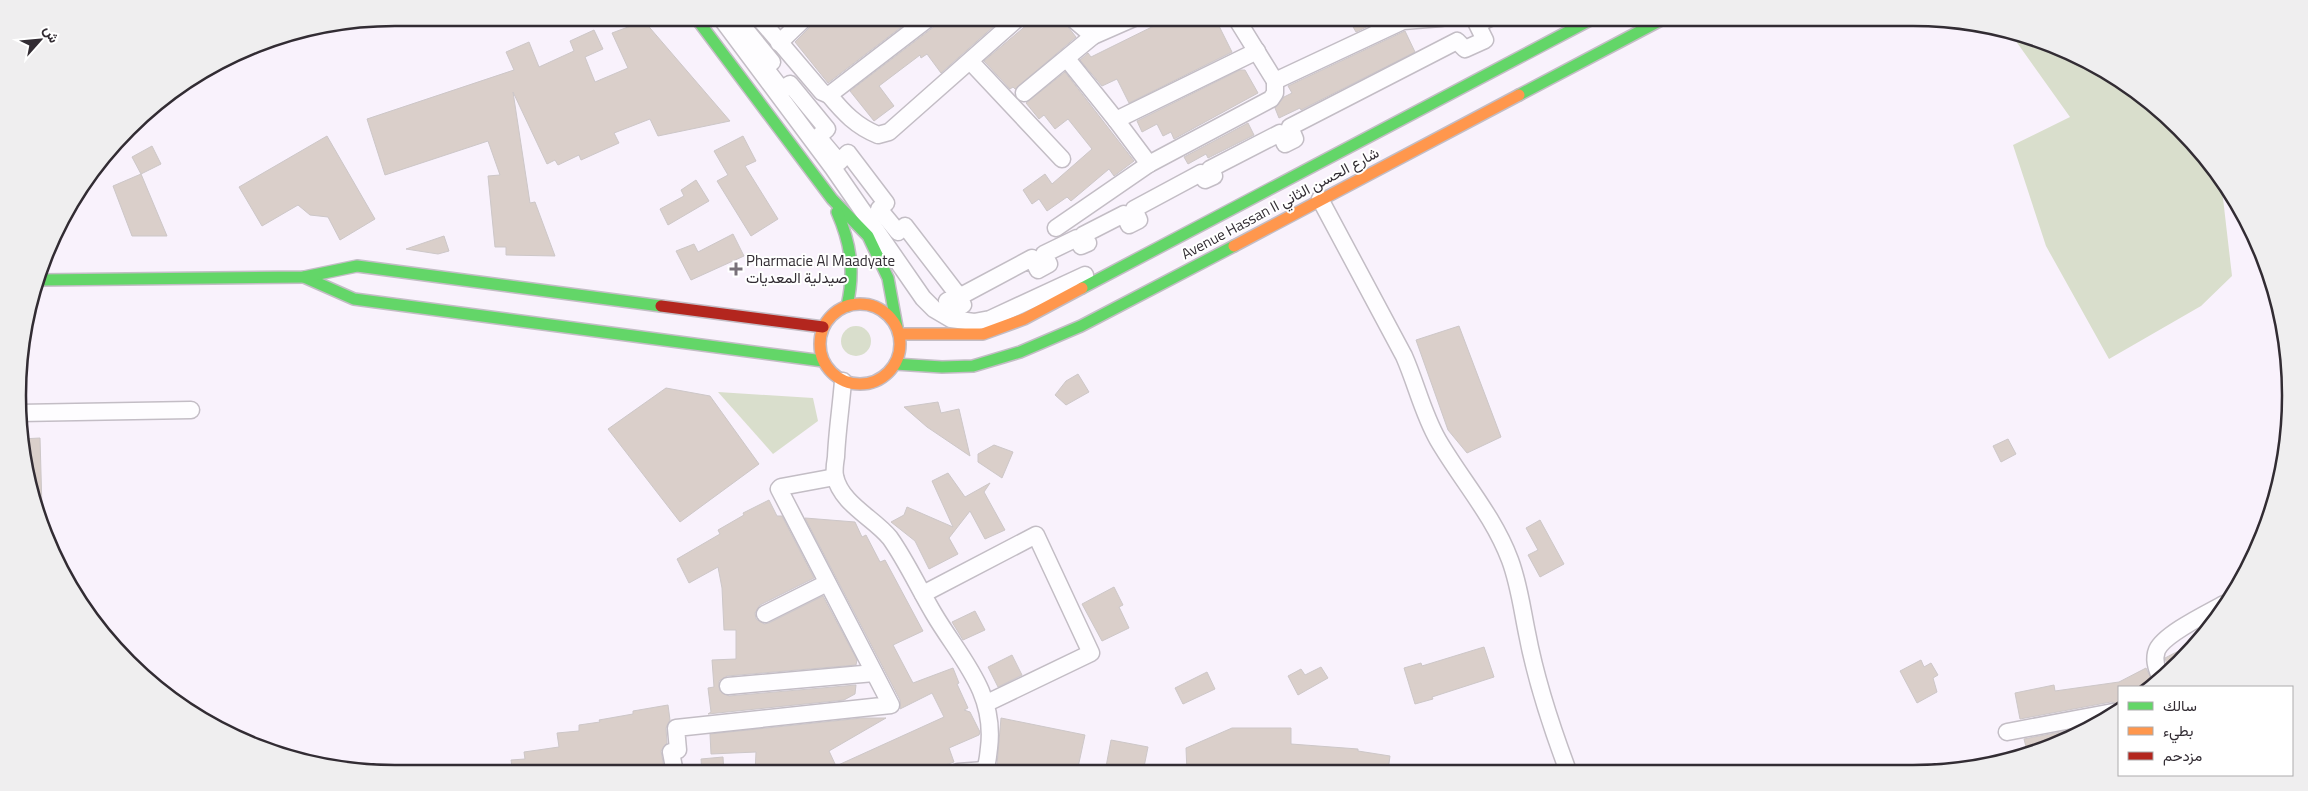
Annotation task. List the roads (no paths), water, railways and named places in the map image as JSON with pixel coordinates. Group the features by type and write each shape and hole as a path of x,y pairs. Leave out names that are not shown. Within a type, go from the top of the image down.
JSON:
{"main road":[{"path":"702,26 832,199 868,236 888,278 898,330 900,349 896,364 882,379 873,383 858,385 843,381 832,373 823,361 820,344 823,327 829,318 846,306 870,305 890,317 898,330"},
{"name":"Avenue Hassan II شارع الحسن الثاني","path":"898,330 983,334 1024,319 1579,26"},
{"name":"Avenue Hassan II شارع الحسن الثاني","path":"896,364 959,367 995,360 1031,349 1081,326 1650,26"},
{"path":"832,199 850,241 852,277 846,306"},
{"path":"45,280 304,277 357,266 823,327"},
{"path":"304,277 354,298 823,361"}],"street":[{"path":"727,26 833,168 923,298 943,316 974,322 990,319 1086,274 1566,26"},
{"path":"742,26 772,62 764,68 782,90 790,84 827,129 818,137 839,162 848,154 886,203 879,208 898,232 905,226 958,295 947,301 952,310 963,305 959,297 1032,258 1038,270 1049,264 1044,254 1077,238 1081,246 1088,243 1084,235 1124,214 1129,225 1139,220 1134,209 1201,173 1205,180 1214,176 1210,169 1280,133 1286,144 1295,139 1290,127 1457,41 1465,49 1485,40 1478,26"},
{"path":"765,26 822,92 829,95 848,118 878,135 889,132 1009,26"},
{"path":"779,43 797,26"},
{"path":"829,95 920,26"},
{"path":"1081,26 1093,36"},
{"path":"1024,94 1093,36 1116,26"},
{"path":"1056,228 1149,164 1272,99 1275,92 1275,81 1241,26"},
{"path":"1275,81 1387,26"},
{"path":"1116,120 1257,51"},
{"path":"1067,59 1149,164"},
{"path":"970,61 1062,159"},
{"path":"1320,199 1404,356 1415,380 1428,421 1438,439 1489,514 1501,539 1517,583 1526,633 1548,719 1566,765"},
{"path":"843,381 836,443 835,477 852,504 889,538 910,569 938,620 960,650 987,703 991,724 987,765"},
{"path":"27,413 191,410"},
{"path":"673,765 671,752 678,750 676,728 891,705 779,490 780,487 835,477"},
{"path":"923,594 1036,535 1091,653 987,703"},
{"path":"765,614 827,583"},
{"path":"2158,671 2155,663 2158,648 2163,641 2209,614"},
{"path":"728,686 874,673"},
{"path":"2007,732 2097,715"}],"place":[{"name":"Pharmacie Al Maadyate صيدلية المعديات","path":"736,269"}]}
